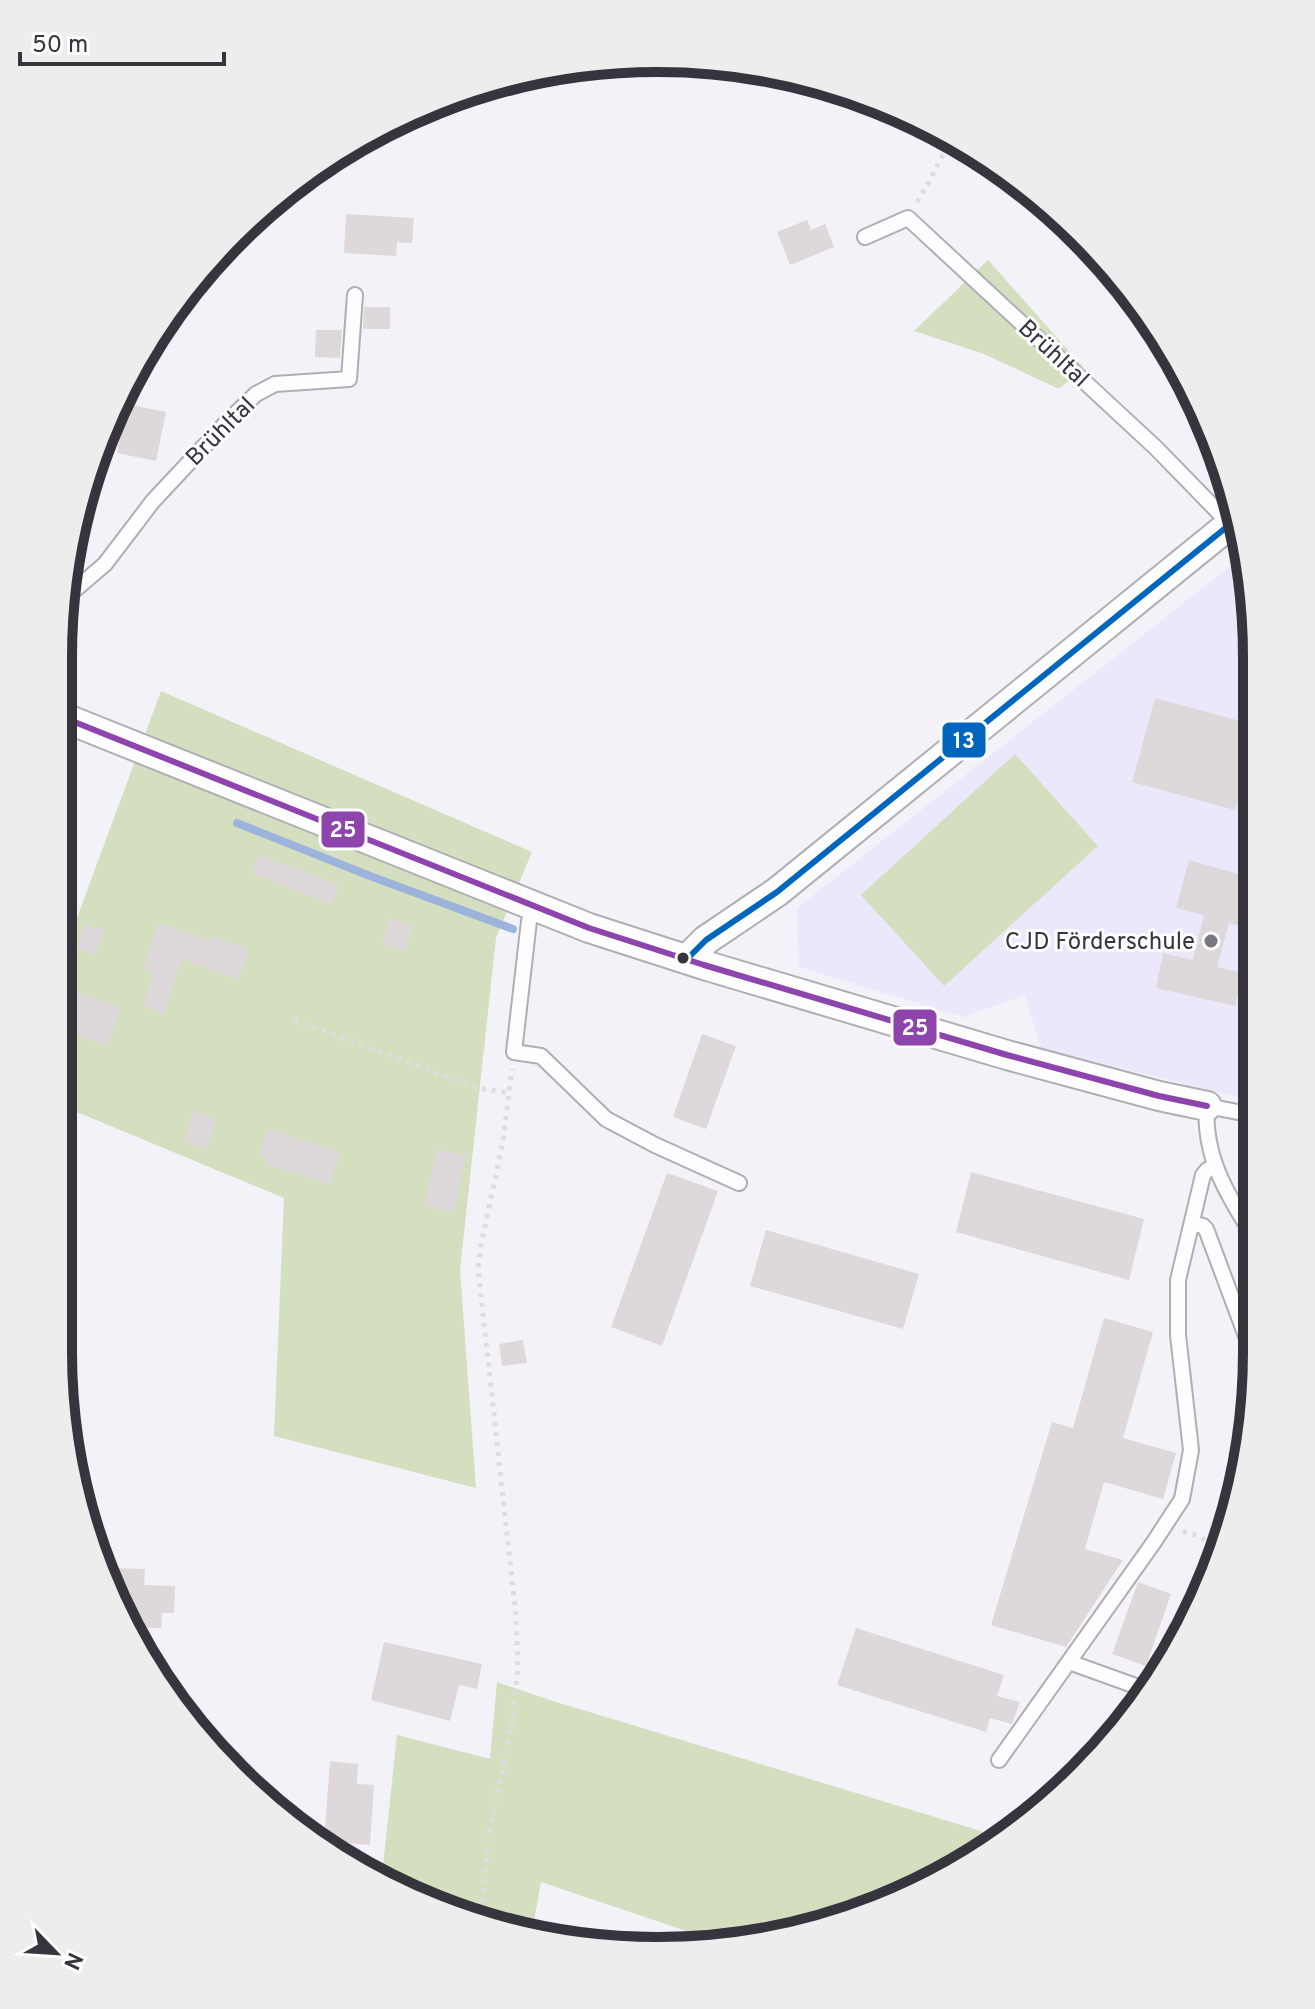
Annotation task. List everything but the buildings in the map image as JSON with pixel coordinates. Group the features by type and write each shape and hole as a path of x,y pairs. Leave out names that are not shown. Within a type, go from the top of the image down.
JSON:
{"street":[{"name":"Brühltal","path":"687,959 706,940 789,882 1228,527"},
{"path":"72,721 589,928 1007,1055 1207,1106"}],"lane":[{"path":"865,237 908,218"},
{"name":"Brühltal","path":"908,218 1224,511"},
{"name":"Brühltal","path":"76,589 105,564 153,501 256,394 275,384 349,379 355,295"},
{"path":"535,908 529,921 514,1052 541,1056 606,1119 739,1183"},
{"path":"1243,1113 1207,1106 1206,1130 1214,1166 1243,1220"},
{"path":"999,1760 1182,1499 1191,1450 1178,1335 1178,1280 1203,1175 1214,1166"},
{"path":"1192,1223 1206,1229 1243,1328"},
{"path":"1069,1662 1137,1687"}],"path":[{"path":"908,218 946,148"},
{"path":"294,1020 478,1088 509,1093"},
{"path":"482,1910 492,1816 511,1728 518,1669 516,1616 478,1275 480,1251 503,1141 514,1052"},
{"path":"1168,1521 1182,1531 1201,1537 1210,1546"},
{"path":"252,1775 253,1769"}],"shaded area":[{"path":"1235,562 1243,658 1243,1098 1041,1048 1025,995 963,1017 799,967 797,908"}],"green space":[{"path":"988,260 1083,367 1059,389 984,354 914,331"},
{"path":"161,691 532,852 496,938 460,1270 476,1488 274,1436 284,1198 72,1110 72,931"},
{"path":"1015,754 1098,846 944,986 861,895"},
{"path":"497,1682 989,1834 950,1859 882,1892 846,1906 772,1926 700,1936 541,1882 533,1924 469,1906 383,1868 397,1735 490,1759"}],"waterway":[{"path":"237,823 513,929"}],"transit line":[{"name":"13","path":"687,959 706,940 777,892 1228,526"},
{"name":"25","path":"72,721 589,928 1007,1055 1207,1106"}],"place":[{"name":"CJD Förderschule","path":"1211,941"}]}
